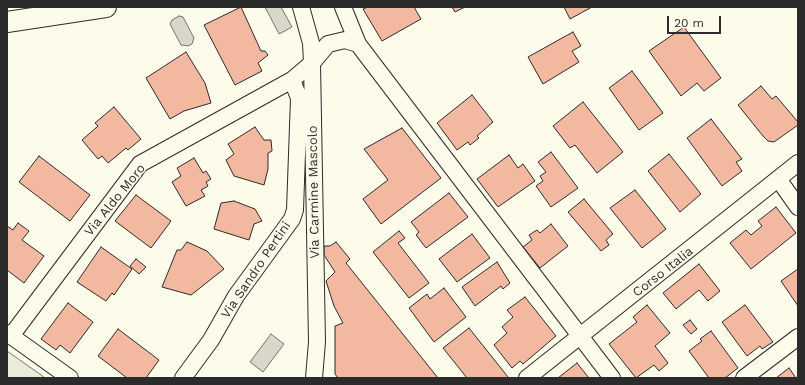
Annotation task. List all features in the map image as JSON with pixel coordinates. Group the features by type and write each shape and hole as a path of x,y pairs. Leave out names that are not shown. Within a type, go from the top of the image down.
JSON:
{"street":[{"path":"7,22 106,7"},
{"name":"Via Carmine Mascolo","path":"301,7 311,43 312,63 317,342 314,378"},
{"path":"343,7 358,44 612,378"},
{"name":"Via Aldo Moro","path":"9,335 140,164 292,80 312,63 320,51 328,44 345,40 358,44"},
{"name":"Via Sandro Pertini","path":"183,378 211,340 236,296 292,219 295,210 299,98 292,80"},
{"name":"Corso Italia","path":"527,378 779,180 798,163"},
{"path":"779,180 798,207"},
{"path":"9,335 70,378"},
{"path":"744,378 798,337"}],"shaded area":[{"path":"265,7 281,7 292,27 279,34"},
{"path":"179,16 183,17 194,38 192,44 188,46 181,45 170,24 172,20"},
{"path":"271,334 284,344 263,372 250,362"},
{"path":"7,351 44,377 45,378 7,378"}],"building":[{"path":"241,7 261,51 265,51 268,55 258,63 262,71 235,85 204,25"},
{"path":"368,7 414,7 421,19 382,41 363,9"},
{"path":"452,7 465,7 455,12"},
{"path":"564,7 592,7 570,19"},
{"path":"684,27 721,78 704,91 697,83 681,96 649,51"},
{"path":"573,32 581,46 572,51 579,62 543,84 528,57"},
{"path":"186,52 205,83 211,103 184,111 170,119 146,78"},
{"path":"632,71 663,113 639,130 609,88"},
{"path":"761,86 772,99 776,96 798,122 798,125 774,142 768,141 763,136 738,105"},
{"path":"472,95 493,122 477,136 479,138 470,145 468,142 457,150 437,123"},
{"path":"583,102 623,152 597,173 575,145 570,148 553,126"},
{"path":"114,107 141,139 128,150 126,148 108,163 102,156 98,159 82,140 98,126 95,123"},
{"path":"711,119 742,159 736,162 742,171 722,186 687,138"},
{"path":"255,127 264,140 271,140 272,151 268,153 268,169 264,185 234,176 226,160 234,154 228,144"},
{"path":"402,128 441,178 381,224 363,199 388,180 364,149"},
{"path":"551,152 578,188 551,207 536,186 543,181 540,176 546,172 538,162"},
{"path":"669,154 701,194 680,212 648,171"},
{"path":"509,155 518,168 523,164 535,181 498,207 477,179"},
{"path":"39,156 90,195 70,221 19,182"},
{"path":"194,158 203,173 206,171 211,179 206,182 208,186 201,190 205,196 186,206 172,182 181,176 177,168"},
{"path":"635,190 666,229 642,248 610,208"},
{"path":"449,193 468,217 426,248 416,235 419,232 411,222"},
{"path":"136,195 171,221 151,248 115,221"},
{"path":"584,199 613,234 606,240 609,245 601,251 568,212"},
{"path":"234,201 255,209 262,221 254,224 249,240 214,229 221,203"},
{"path":"776,207 796,233 751,269 730,243 746,230 751,235 762,226 758,221"},
{"path":"18,223 29,231 22,240 44,256 24,283 7,270 7,226 13,230"},
{"path":"551,224 568,246 540,268 523,247 532,240 529,235 537,230 540,233"},
{"path":"399,231 405,238 398,243 429,283 409,298 373,252"},
{"path":"472,234 490,258 457,282 439,259"},
{"path":"187,242 207,251 224,269 191,295 162,287 177,250 181,250"},
{"path":"336,242 350,259 346,263 438,378 338,378 335,374 335,326 343,323 334,306 326,281 335,272 324,255 324,246 330,246"},
{"path":"101,247 132,269 114,295 112,293 106,301 77,282"},
{"path":"136,259 146,267 139,274 130,266"},
{"path":"497,262 510,283 503,289 501,286 475,306 462,287"},
{"path":"699,264 720,291 708,301 699,290 676,309 663,293"},
{"path":"798,269 798,306 781,281"},
{"path":"444,288 466,317 434,342 409,308 427,294 430,299"},
{"path":"525,297 556,336 523,364 520,361 512,368 494,345 507,333 502,327 513,317 507,310"},
{"path":"68,303 93,322 70,353 60,345 56,350 41,339"},
{"path":"647,305 670,333 655,346 668,363 659,371 654,365 636,378 609,344 637,322 633,317"},
{"path":"745,305 773,342 762,349 760,346 747,356 722,322"},
{"path":"690,320 697,329 691,334 683,325"},
{"path":"469,328 508,377 507,378 467,378 443,348"},
{"path":"118,329 159,360 146,378 127,378 98,356"},
{"path":"711,331 738,368 725,378 709,378 689,351 702,341 700,339"},
{"path":"577,363 589,378 558,378"},
{"path":"789,368 796,378 776,378"}]}
